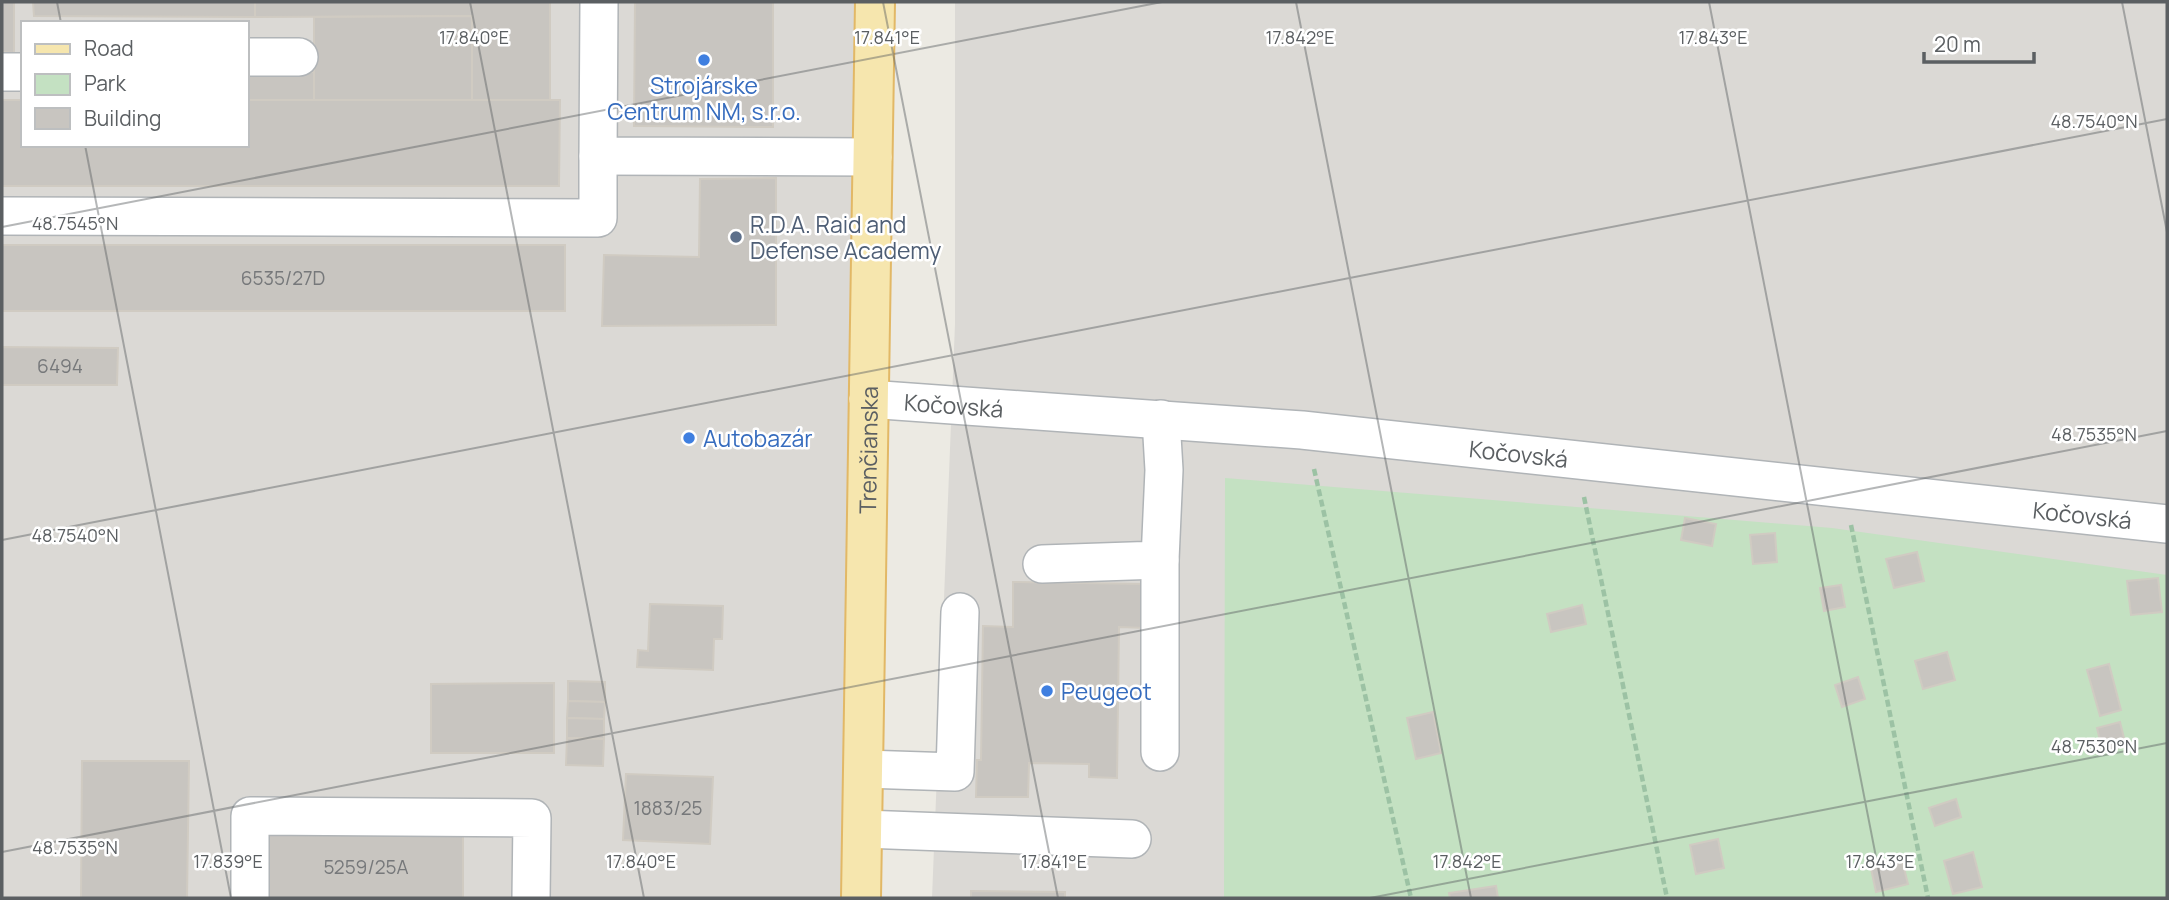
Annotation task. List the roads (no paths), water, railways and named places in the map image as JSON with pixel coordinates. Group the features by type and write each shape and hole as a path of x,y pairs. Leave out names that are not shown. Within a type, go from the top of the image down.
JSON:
{"main road":[{"name":"Trenčianska","path":"861,898 875,2"}],"street":[{"path":"2,216 598,218 599,2"},
{"path":"248,57 299,57"},
{"path":"2,72 21,72"},
{"path":"598,156 873,157"},
{"name":"Kočovská","path":"869,399 1316,432 2167,524"},
{"path":"1160,752 1160,561 1164,470 1161,419"},
{"path":"1042,564 1160,561"},
{"path":"864,769 955,772 960,612"},
{"path":"250,898 250,816 532,818 531,898"},
{"path":"863,830 1132,839"}],"place":[{"name":"Strojárske Centrum NM, s.r.o.","path":"704,60"},
{"name":"R.D.A. Raid and Defense Academy","path":"736,237"},
{"name":"Autobazár","path":"689,438"},
{"name":"Peugeot","path":"1047,691"}]}
